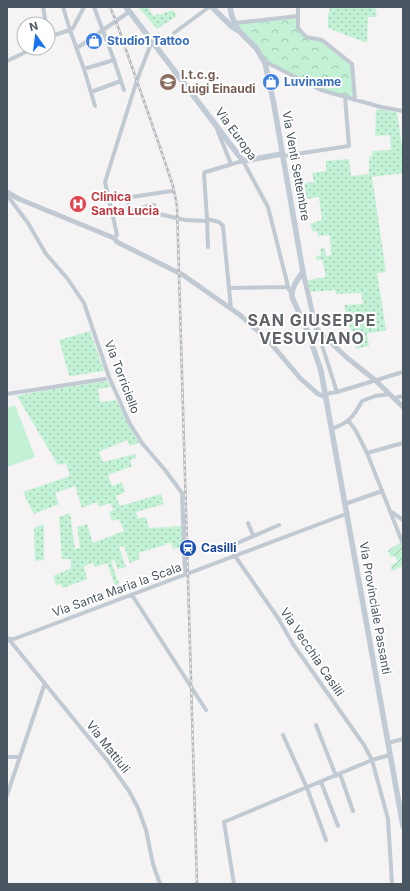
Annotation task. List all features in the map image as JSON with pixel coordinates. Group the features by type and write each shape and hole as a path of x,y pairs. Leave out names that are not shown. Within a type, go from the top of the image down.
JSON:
{"main road":[{"path":"212,7 256,48 264,62"},
{"path":"230,7 232,17 239,32"},
{"name":"Via Europa","path":"128,10 243,161"},
{"name":"Via Venti Settembre","path":"264,62 303,272"},
{"path":"243,161 282,155"},
{"path":"290,289 303,272"},
{"name":"Via Provinciale Passanti","path":"290,289 318,359 326,395 346,514 403,822"}],"street":[{"path":"63,7 95,106"},
{"path":"56,34 73,28 84,7"},
{"path":"94,7 124,90"},
{"path":"174,33 209,7"},
{"path":"298,7 298,28 306,37 322,40 352,64 355,100"},
{"path":"77,48 128,10"},
{"path":"235,23 298,16"},
{"path":"114,238 117,235 105,182 152,41"},
{"path":"7,61 17,56"},
{"path":"84,69 114,60"},
{"path":"264,62 321,90 381,107 403,111"},
{"path":"91,92 121,82"},
{"path":"282,155 349,146 345,97"},
{"path":"214,123 231,164"},
{"path":"208,247 205,172 243,161"},
{"name":"Via Europa","path":"243,161 268,207 290,289"},
{"path":"128,209 131,197 172,191"},
{"path":"7,192 19,199 114,238 117,242 183,275 240,315 268,340 300,378 318,394 326,395 403,372"},
{"name":"Via Torriciello","path":"7,195 28,223 46,254 84,303 109,377 129,422 142,443 182,493 185,575"},
{"path":"111,209 134,210 154,205 159,214 185,220 207,220 219,222 223,226 231,309"},
{"path":"303,272 315,326 319,332 376,381 403,407"},
{"path":"230,288 290,289"},
{"path":"319,332 337,392"},
{"name":"Via Torriciello","path":"7,394 105,380"},
{"path":"331,429 355,415 362,401 375,396 390,394"},
{"path":"395,398 403,396"},
{"path":"348,420 356,431 367,453 403,544"},
{"path":"367,453 403,443"},
{"path":"345,504 382,491"},
{"path":"390,511 403,520"},
{"name":"Via Santa Maria la Scala","path":"7,639 14,639 346,514"},
{"path":"248,523 253,535"},
{"path":"235,556 231,549 233,545 279,525"},
{"name":"Via Vecchia Casilli","path":"235,556 293,644 364,745 372,760 388,819 392,884"},
{"path":"132,595 206,710"},
{"name":"Via Mattiuli","path":"7,639 45,683 107,760 129,791 138,808 146,830 153,864 160,884"},
{"path":"7,795 45,683"},
{"path":"316,725 336,776"},
{"path":"283,735 307,788 326,840"},
{"path":"388,743 403,738"},
{"path":"234,884 224,822 372,760 390,755"},
{"path":"7,757 20,757"},
{"path":"340,774 353,810"},
{"path":"321,782 338,826"}],"green space":[{"path":"148,7 153,16 173,10 177,16 157,29 139,8"},
{"path":"329,7 375,7 377,17 368,17 367,43 328,28 328,13 330,12"},
{"path":"297,18 297,28 305,38 322,41 351,65 354,98 322,89 265,60 237,24"},
{"path":"376,109 397,112 403,154 403,173 372,177 386,272 377,273 386,330 367,333 369,346 356,349 344,305 363,304 361,293 336,294 335,290 310,292 308,280 326,277 322,259 317,260 316,256 321,255 320,249 325,248 326,256 331,255 330,235 318,236 317,231 313,232 310,224 322,220 319,197 307,199 304,183 314,182 312,173 326,171 326,161 349,159 351,176 369,174 369,156 372,157 372,151 391,150 390,135 375,136"},
{"path":"90,331 104,371 71,376 69,375 59,340"},
{"path":"107,381 111,387 98,389 100,402 116,400 139,443 130,446 127,440 99,452 103,462 135,454 136,458 130,460 132,466 108,475 112,486 122,482 125,492 116,496 120,506 161,494 164,504 136,512 138,519 146,517 149,528 182,526 183,546 173,549 171,543 166,543 165,545 138,553 140,559 130,563 124,546 119,547 126,567 118,569 114,560 111,561 123,595 119,597 107,563 95,567 93,563 84,566 87,579 63,588 61,584 56,585 53,576 71,568 71,559 62,559 59,517 70,513 75,549 80,548 77,527 87,524 93,543 124,531 119,519 112,521 109,512 114,510 110,503 99,507 97,502 82,508 75,486 55,493 59,504 34,514 23,492 70,476 66,463 58,465 17,396"},
{"path":"15,405 35,457 7,467 7,408"},
{"path":"44,524 44,560 35,561 34,528"},
{"path":"399,543 403,547 403,566 392,571 391,565 398,562 395,556 390,557 388,551"}],"railway":[{"path":"110,7 162,153 173,186 177,206 197,884"}],"place":[{"name":"Studio1 Tattoo","path":"94,41"},
{"name":"I.t.c.g. Luigi Einaudi","path":"168,82"},
{"name":"Luviname","path":"271,82"},
{"name":"Clinica Santa Lucia","path":"78,204"},
{"name":"Casilli","path":"188,548"}],"district":[{"name":"SAN GIUSEPPE VESUVIANO","path":"312,329"}]}
